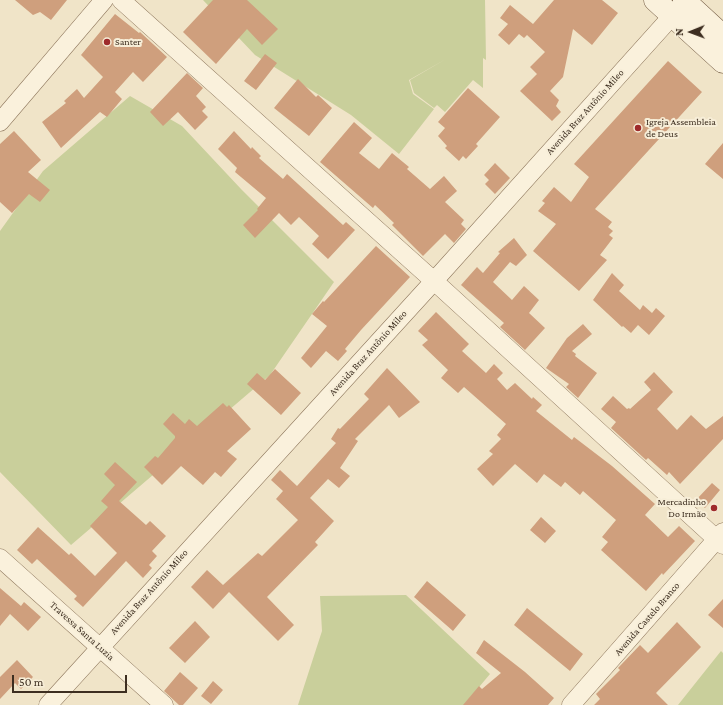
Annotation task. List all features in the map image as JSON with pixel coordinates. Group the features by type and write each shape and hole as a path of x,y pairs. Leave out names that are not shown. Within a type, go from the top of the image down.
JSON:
{"main road":[{"path":"655,0 682,4 723,36"},
{"path":"682,4 723,62"}],"street":[{"path":"0,122 104,0"},
{"path":"121,0 721,539"},
{"name":"Avenida Braz Antônio Mileo","path":"48,705 434,281 682,4"},
{"name":"Avenida Castelo Branco","path":"571,705 721,539"},
{"name":"Travessa Santa Luzia","path":"0,558 164,705"}],"green space":[{"path":"203,0 485,0 486,60 483,58 483,88 473,80 445,112 437,105 434,108 414,93 410,80 446,59 409,80 413,94 434,109 399,154 351,115 255,55"},
{"path":"130,96 182,126 241,189 334,282 270,375 71,545 0,472 0,231 43,171"},
{"path":"406,595 490,674 464,705 298,705 322,631 320,596"},
{"path":"721,651 723,653 723,705 678,705"}],"building":[{"path":"15,0 67,0 51,20 40,12 33,15"},
{"path":"213,0 247,0 278,29 262,45 247,29 216,64 183,32"},
{"path":"554,0 602,0 618,13 592,45 573,29 563,77 550,91 559,100 556,106 561,112 552,121 520,91 537,74 530,67 545,52 527,35 524,38 519,34 509,45 498,35 508,24 500,18 510,5 533,24"},
{"path":"115,14 139,33 140,32 167,57 143,82 133,72 115,92 122,99 107,117 100,112 61,148 42,122 66,103 64,101 77,89 84,98 103,77 81,55"},
{"path":"265,54 277,63 256,90 244,81"},
{"path":"668,61 702,92 595,209 612,222 608,227 613,231 609,235 613,238 600,255 607,260 579,291 533,251 556,224 538,211 545,203 542,201 554,187 571,202 589,177 574,164"},
{"path":"187,73 203,88 196,96 206,107 202,111 208,117 195,130 178,112 163,126 150,112"},
{"path":"298,79 316,97 318,95 332,108 309,136 274,108"},
{"path":"468,88 500,117 476,144 478,146 466,159 463,156 459,161 445,148 447,146 438,136 445,128 438,122"},
{"path":"354,122 372,138 359,153 379,169 392,153 409,167 407,169 430,189 444,176 457,191 445,202 464,220 461,224 466,229 454,243 445,234 423,256 392,225 394,223 375,205 373,208 320,162"},
{"path":"14,131 41,160 28,172 50,190 40,202 29,194 12,213 0,202 0,144"},
{"path":"234,131 251,149 252,147 261,156 259,158 283,179 287,174 343,225 346,222 355,230 328,259 312,244 319,236 299,217 291,225 279,213 255,238 243,225 258,210 257,209 266,198 235,172 237,168 218,149"},
{"path":"723,143 723,179 705,164"},
{"path":"495,163 510,178 495,194 485,184 489,180 484,175"},
{"path":"514,238 527,255 516,266 510,262 493,282 512,300 524,286 539,300 529,313 545,328 525,350 500,327 504,323 461,285 477,267 483,273 500,253 498,252"},
{"path":"376,246 410,277 361,330 345,349 347,351 338,361 326,351 311,368 301,358 327,326 312,314"},
{"path":"612,273 624,285 619,291 640,310 643,305 652,313 656,308 665,316 649,335 638,325 631,333 623,326 622,327 593,300"},
{"path":"436,312 469,344 462,351 486,373 494,364 503,373 497,379 507,390 515,383 532,399 533,397 542,405 536,411 572,440 574,437 612,466 655,504 645,515 668,537 679,526 695,541 646,591 601,550 608,542 602,537 616,520 583,491 580,495 565,482 561,487 544,474 537,483 515,464 493,486 477,469 493,454 489,451 501,439 497,435 506,424 464,387 458,393 441,378 448,370 422,345 428,340 418,331"},
{"path":"583,324 592,334 572,351 576,354 575,356 597,373 578,398 566,387 569,384 546,368 567,338"},
{"path":"387,368 420,402 399,418 389,405 355,439 358,441 340,468 350,476 339,488 328,479 310,498 334,521 315,542 318,545 267,597 294,625 278,641 229,592 213,609 191,587 207,570 223,585 258,553 262,556 298,520 276,499 283,491 271,480 280,470 297,486 336,443 331,439 338,428 340,429 369,399 364,394"},
{"path":"275,369 301,393 281,415 247,384 257,373 265,380"},
{"path":"654,372 673,392 657,409 677,430 691,415 706,429 723,416 723,439 680,484 669,472 667,475 648,458 646,460 611,428 616,422 601,409 613,396 627,409 630,409 651,390 644,382"},
{"path":"223,403 227,407 229,405 251,429 227,451 237,459 221,477 215,472 203,485 181,466 162,485 144,467 155,456 158,458 175,438 175,436 163,424 173,413 185,424 189,419 197,426"},
{"path":"115,462 137,482 119,501 146,525 150,521 166,536 152,551 157,556 149,565 152,568 143,578 126,561 83,607 74,599 77,596 37,559 32,564 17,550 38,527 69,555 71,553 95,576 117,553 90,526 108,507 101,501 115,485 104,474"},
{"path":"712,483 720,490 705,508 696,500"},
{"path":"541,517 556,531 545,543 530,530"},
{"path":"427,581 466,615 453,631 414,597"},
{"path":"0,588 21,606 24,602 41,617 28,631 10,614 0,626"},
{"path":"723,599 723,628 708,615"},
{"path":"527,608 583,654 570,671 514,625"},
{"path":"195,621 210,637 185,663 169,648"},
{"path":"677,622 701,647 656,693 668,705 594,705 600,699 596,694 620,670 618,668 640,645 648,653"},
{"path":"484,640 525,672 554,698 548,705 463,705 479,686 482,689 501,673 476,653"},
{"path":"17,660 33,677 21,689 15,683 0,699 0,677"},
{"path":"180,672 198,688 183,705 179,705 164,691"},
{"path":"213,681 223,690 211,704 201,696"}],"place":[{"name":"Santer","path":"107,42"},
{"name":"Igreja Assembleia de Deus","path":"638,128"},
{"name":"Mercadinho Do Irmão","path":"714,508"}]}
